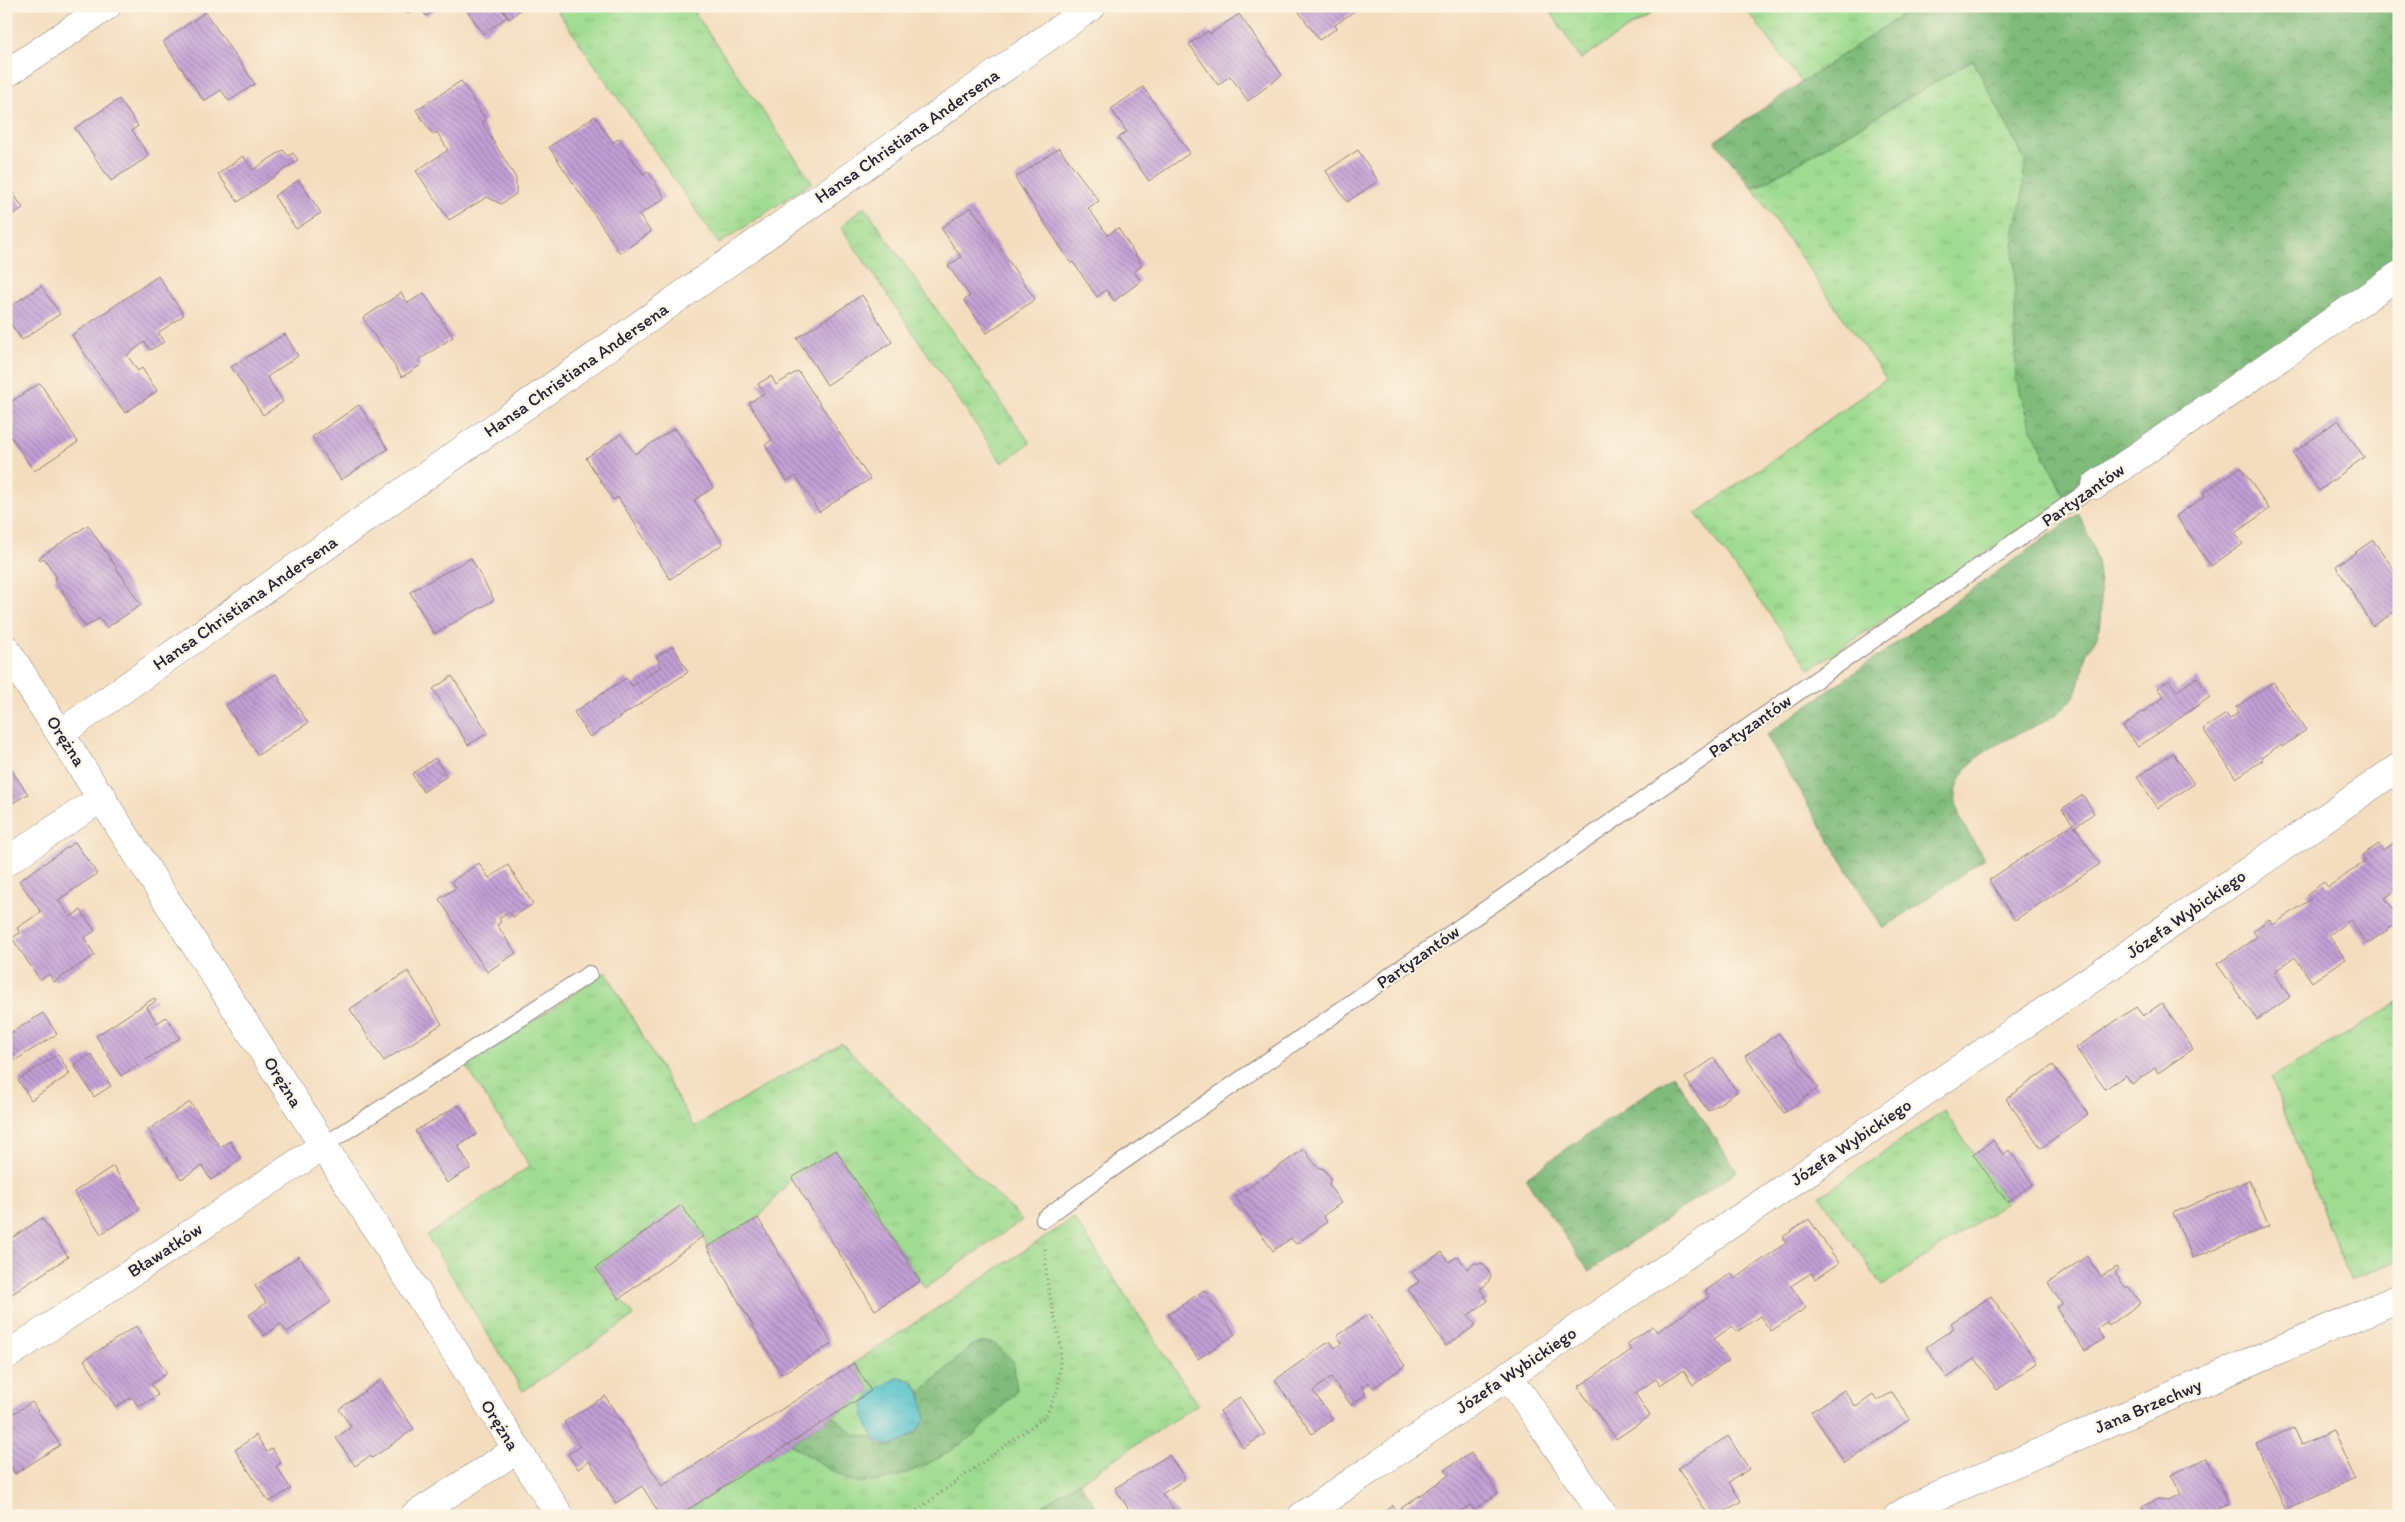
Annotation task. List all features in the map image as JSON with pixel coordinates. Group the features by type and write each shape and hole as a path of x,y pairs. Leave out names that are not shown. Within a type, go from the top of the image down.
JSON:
{"street":[{"path":"6,74 107,6"},
{"name":"Hansa Christiana Andersena","path":"60,733 1092,6"},
{"name":"Partyzantów","path":"2096,485 2399,275"},
{"name":"Orężna","path":"6,649 103,797 516,1450 560,1516"},
{"name":"Józefa Wybickiego","path":"1302,1516 2147,941 2399,767"},
{"path":"6,862 103,797"},
{"name":"Bławatków","path":"6,1356 324,1146"},
{"name":"Jana Brzechwy","path":"1898,1516 2037,1453 2399,1298"},
{"path":"1508,1375 1604,1516"},
{"path":"414,1516 516,1450"}],"lane":[{"name":"Partyzantów","path":"1044,1219 1102,1176 2096,485"},
{"path":"324,1146 589,974"}],"path":[{"path":"909,1516 1046,1416 1058,1389 1061,1346 1046,1282 1044,1219"}],"green space":[{"path":"554,6 690,6 812,182 719,244"},
{"path":"1547,6 1662,6 1581,59"},
{"path":"1744,6 1915,6 1802,83"},
{"path":"1915,6 2399,6 2399,267 2066,500 2031,427 2016,378 2014,236 2022,198 2025,160 1973,60 1753,189 1715,141"},
{"path":"1973,60 2025,160 2016,316 2016,378 2031,427 2066,500 1810,669 1696,514 1886,379 1753,189"},
{"path":"864,206 1030,443 1002,463 841,227"},
{"path":"2079,514 2095,553 2100,583 2101,607 2097,636 2087,652 2078,688 2071,701 2051,717 1985,752 1971,763 1961,777 1956,794 1956,802 1965,828 1984,859 1883,929 1766,735"},
{"path":"606,972 694,1127 841,1043 1022,1220 925,1288 836,1150 792,1178 758,1218 707,1247 703,1236 680,1206 596,1268 634,1316 523,1391 427,1236 530,1166 466,1066"},
{"path":"2398,1003 2399,1260 2350,1280 2271,1078"},
{"path":"1673,1075 1737,1171 1589,1271 1525,1178"},
{"path":"1944,1111 2007,1202 1882,1286 1820,1196"},
{"path":"1074,1218 1198,1404 1028,1516 678,1516 790,1444 851,1481 972,1345 921,1392 911,1379 866,1401 863,1414 873,1437 855,1435 833,1416 871,1391 854,1363"},
{"path":"985,1342 995,1344 1013,1361 1017,1390 975,1434 929,1463 881,1481 852,1481 790,1444 833,1416 855,1435 873,1437 881,1445 891,1447 916,1433 926,1419 921,1392 973,1345"},
{"path":"1079,1481 1102,1516 1028,1516"}],"water":[{"path":"900,1377 907,1379 917,1387 922,1398 926,1419 919,1428 903,1441 888,1445 880,1442 873,1435 865,1419 864,1407 872,1393"}],"building":[{"path":"403,6 418,6 408,14"},
{"path":"419,6 437,6 438,8 426,16"},
{"path":"464,6 500,6 507,17 483,34"},
{"path":"501,6 525,6 509,19"},
{"path":"1295,6 1361,6 1335,25 1337,28 1319,40"},
{"path":"205,12 255,84 229,101 221,90 204,101 163,42"},
{"path":"1239,14 1282,75 1248,101 1230,76 1218,85 1189,44 1208,31 1210,34"},
{"path":"461,81 486,120 482,123 516,178 516,194 501,204 487,197 449,220 416,171 448,150 437,132 433,135 416,110"},
{"path":"1143,87 1190,153 1149,181 1118,138 1127,132 1111,109"},
{"path":"119,99 138,126 132,130 149,156 111,181 75,128"},
{"path":"595,116 613,143 619,138 643,174 648,171 665,198 639,215 651,232 620,253 549,147"},
{"path":"1059,148 1099,201 1088,208 1108,235 1118,228 1142,265 1134,272 1141,281 1114,301 1106,290 1097,297 1073,262 1071,263 1015,178"},
{"path":"283,150 288,156 293,153 298,160 238,202 218,174 243,156 253,170"},
{"path":"1358,150 1378,181 1347,202 1326,171"},
{"path":"299,180 321,213 296,229 274,196"},
{"path":"6,183 23,208 6,219"},
{"path":"971,207 1035,299 987,333 964,300 970,296 948,266 961,257 941,228"},
{"path":"158,276 184,315 158,333 164,342 150,350 145,342 127,355 138,371 142,368 157,391 125,413 72,335"},
{"path":"41,286 60,314 22,340 6,317 6,309"},
{"path":"401,293 408,303 424,293 453,337 419,360 421,365 402,377 363,318"},
{"path":"862,295 892,342 827,385 797,338"},
{"path":"285,334 298,356 267,377 283,402 263,415 231,367"},
{"path":"798,371 870,479 819,512 796,476 787,481 765,445 772,440 749,403 764,393 758,384 771,376 776,385"},
{"path":"40,383 78,442 34,471 6,430 6,405"},
{"path":"359,405 388,449 341,480 312,437"},
{"path":"2338,420 2364,457 2319,491 2293,453"},
{"path":"675,428 713,488 694,500 723,544 670,579 618,497 613,500 586,458 621,434 635,454"},
{"path":"2241,467 2269,509 2235,533 2243,544 2211,566 2176,516 2205,496 2203,493"},
{"path":"88,525 141,605 106,628 100,618 85,627 54,579 57,577 44,558 40,560 39,558"},
{"path":"2373,540 2399,576 2399,609 2373,626 2336,566"},
{"path":"471,558 494,600 434,634 410,592"},
{"path":"673,646 688,672 590,737 574,712 626,678 632,686 662,666 656,657"},
{"path":"276,674 308,723 258,755 226,705"},
{"path":"452,676 488,733 468,745 433,689"},
{"path":"2197,677 2210,697 2138,747 2123,726 2164,697 2157,688 2169,680 2177,691"},
{"path":"2273,682 2306,730 2282,747 2280,745 2261,758 2263,760 2236,778 2203,729 2226,714 2230,719 2239,712 2236,707"},
{"path":"2173,753 2194,784 2158,808 2137,777"},
{"path":"435,758 447,776 423,792 412,774"},
{"path":"6,762 28,794 6,807"},
{"path":"2083,795 2094,813 2075,827 2100,864 2015,920 1989,880 2073,824 2062,809"},
{"path":"2399,839 2399,888 2385,898 2399,917 2399,922 2367,944 2350,920 2329,935 2345,959 2312,982 2295,957 2274,972 2290,997 2257,1020 2217,964 2257,937 2253,931 2269,919 2273,925 2311,899 2307,894 2324,882 2328,887 2366,861 2362,855 2379,844 2383,850"},
{"path":"75,842 97,874 58,900 70,917 81,910 95,931 84,938 95,955 54,982 49,974 40,980 12,938 20,933 17,928 41,912 19,881"},
{"path":"479,863 489,878 508,865 533,904 513,917 509,911 499,918 501,922 497,925 516,953 487,972 439,899 456,888 452,881"},
{"path":"408,971 442,1024 384,1061 350,1009"},
{"path":"154,998 156,1001 147,1007 157,1023 166,1017 180,1038 121,1076 96,1036"},
{"path":"2162,1003 2193,1049 2158,1073 2155,1068 2132,1084 2126,1075 2105,1089 2076,1048 2136,1007 2143,1016"},
{"path":"43,1013 57,1034 6,1066 6,1036"},
{"path":"1779,1033 1818,1088 1784,1113 1745,1056"},
{"path":"58,1054 70,1074 31,1100 18,1080"},
{"path":"91,1054 111,1086 94,1097 74,1065"},
{"path":"1714,1058 1737,1092 1708,1111 1685,1078"},
{"path":"2053,1065 2088,1114 2041,1148 2006,1099"},
{"path":"190,1102 220,1147 230,1141 241,1159 211,1180 202,1166 181,1179 148,1130"},
{"path":"459,1105 477,1134 458,1146 471,1168 447,1183 415,1131"},
{"path":"1993,1140 2003,1155 2009,1150 2033,1184 2007,1202 1973,1154"},
{"path":"1304,1149 1317,1167 1324,1169 1330,1178 1329,1185 1341,1203 1323,1216 1327,1222 1296,1244 1291,1238 1273,1251 1235,1197"},
{"path":"836,1150 920,1281 875,1310 792,1178"},
{"path":"113,1166 140,1209 101,1234 74,1192"},
{"path":"2249,1180 2269,1226 2193,1258 2173,1213"},
{"path":"681,1205 703,1236 619,1299 596,1268"},
{"path":"42,1218 68,1257 6,1298 6,1242"},
{"path":"758,1218 832,1344 781,1374 707,1247"},
{"path":"1809,1219 1839,1263 1815,1279 1811,1273 1791,1286 1806,1308 1771,1331 1760,1316 1737,1332 1732,1326 1714,1339 1729,1361 1693,1385 1683,1370 1660,1385 1656,1379 1635,1393 1650,1416 1616,1439 1578,1387 1631,1350 1627,1344 1653,1326 1657,1332 1709,1297 1705,1291 1731,1273 1735,1279 1786,1243 1783,1237"},
{"path":"1442,1252 1449,1262 1458,1256 1467,1269 1475,1263 1484,1264 1491,1275 1488,1283 1480,1289 1488,1301 1468,1315 1476,1325 1446,1346 1408,1289 1419,1282 1412,1272"},
{"path":"299,1256 331,1302 287,1332 281,1324 264,1336 249,1315 266,1303 255,1286"},
{"path":"2087,1256 2101,1277 2116,1267 2118,1269 2114,1272 2126,1288 2128,1286 2140,1303 2109,1326 2107,1323 2097,1329 2104,1339 2085,1351 2056,1308 2062,1304 2048,1283"},
{"path":"1204,1290 1235,1334 1198,1359 1168,1315"},
{"path":"1991,1296 2037,1363 1997,1390 1975,1358 1947,1378 1926,1347 1954,1328 1951,1323"},
{"path":"1369,1314 1405,1366 1373,1388 1369,1382 1362,1387 1366,1394 1351,1405 1331,1377 1313,1391 1333,1419 1312,1434 1275,1380 1330,1341 1335,1348 1342,1343 1337,1336"},
{"path":"136,1326 167,1373 151,1384 158,1395 139,1407 132,1397 116,1407 84,1360"},
{"path":"854,1363 871,1391 678,1516 661,1516 642,1486 616,1503 589,1461 578,1469 568,1454 580,1447 564,1422 605,1396 662,1486"},
{"path":"381,1380 414,1429 372,1458 370,1456 355,1466 336,1438 351,1427 339,1409"},
{"path":"1844,1390 1856,1407 1873,1395 1877,1401 1892,1392 1910,1419 1845,1463 1811,1412"},
{"path":"1240,1397 1265,1434 1243,1448 1220,1411"},
{"path":"32,1402 60,1445 15,1474 6,1459 6,1418"},
{"path":"2293,1428 2301,1445 2333,1431 2355,1479 2286,1510 2256,1444"},
{"path":"256,1435 267,1452 272,1448 281,1463 276,1466 291,1489 269,1502 235,1450"},
{"path":"1728,1436 1749,1469 1729,1482 1741,1501 1718,1516 1709,1516 1678,1468"},
{"path":"1471,1453 1498,1493 1474,1510 1470,1505 1453,1516 1377,1516 1392,1505 1397,1511 1449,1475 1445,1469"},
{"path":"1169,1455 1185,1479 1162,1494 1179,1516 1133,1516 1115,1488"},
{"path":"2207,1458 2228,1504 2215,1510 2217,1516 2146,1516 2142,1507 2158,1499 2168,1500 2181,1494 2171,1475"}]}
